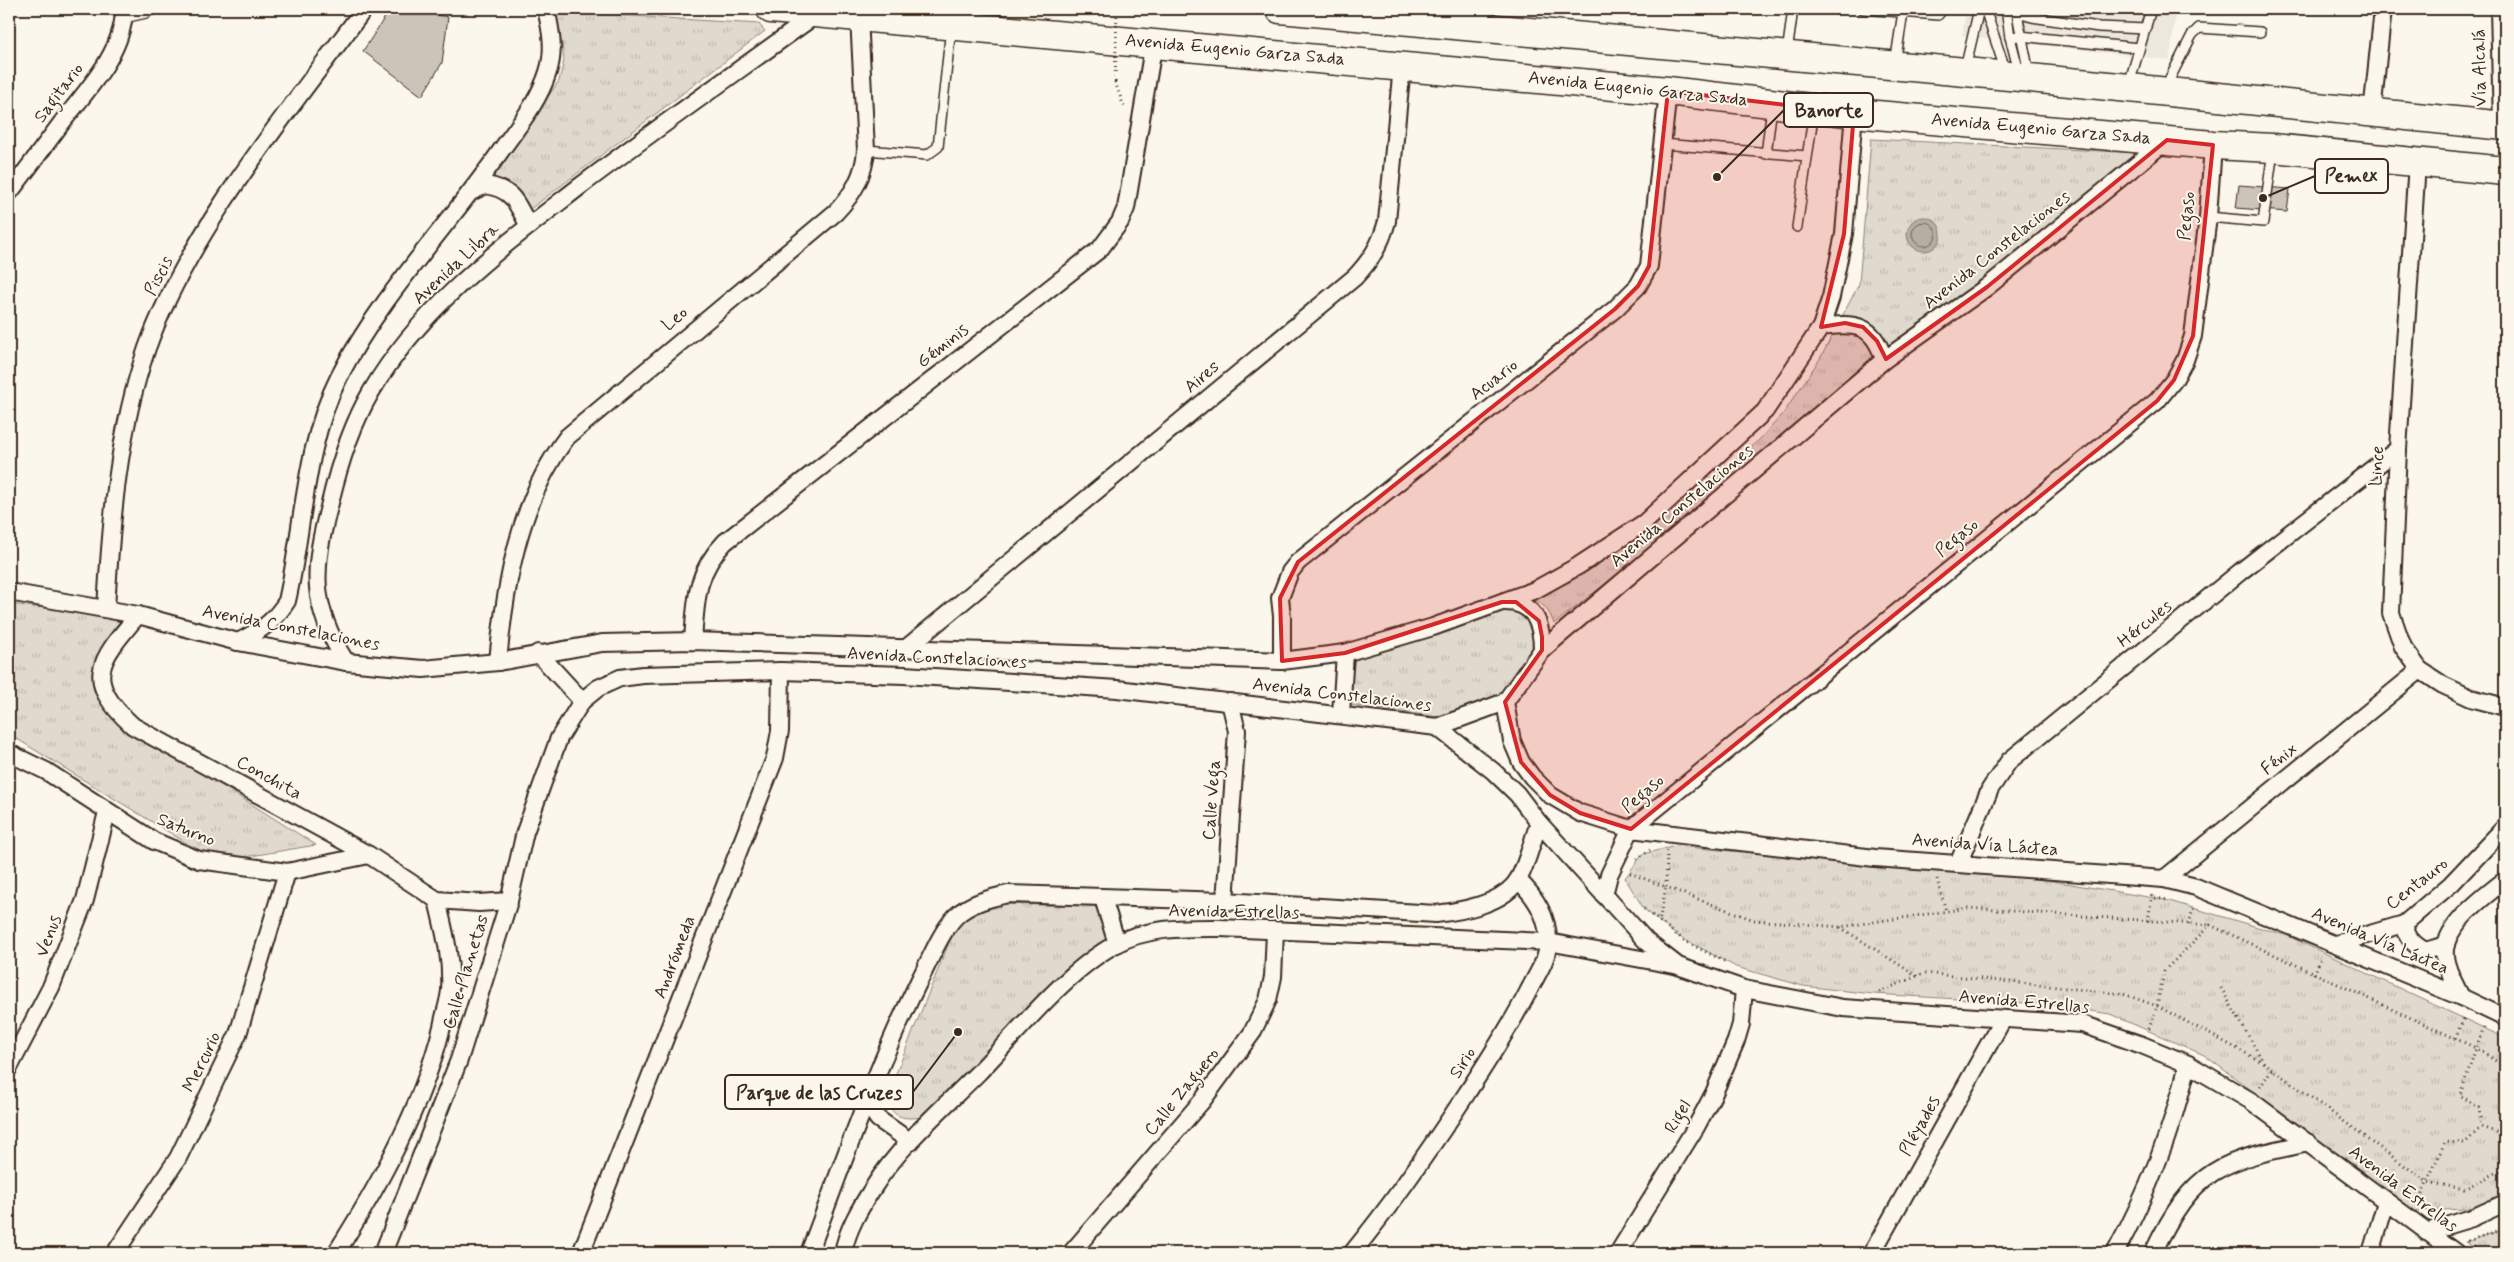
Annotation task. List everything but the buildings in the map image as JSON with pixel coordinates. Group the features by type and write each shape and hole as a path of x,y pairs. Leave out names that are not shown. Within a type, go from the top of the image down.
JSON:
{"highway":[{"name":"Avenida Eugenio Garza Sada","path":"771,9 1154,42 1668,90 1854,112 2213,145 2274,148 2505,171"},
{"path":"1280,9 1421,15 1895,67 2020,77 2504,126"}],"street":[{"name":"Piscis","path":"106,609 116,488 131,404 147,348 172,291 238,182 364,9"},
{"name":"Avenida Libra","path":"238,642 258,632 276,618 287,601 311,463 327,405 339,376 398,285 473,191 540,93 552,53 551,30 546,9"},
{"path":"2372,113 2382,9"},
{"name":"Vía Alcalá","path":"2499,9 2504,126"},
{"name":"Sagitario","path":"9,193 101,70 116,44 124,13"},
{"name":"Avenida Libra","path":"346,662 333,640 321,612 318,593 318,569 335,480 357,418 372,390 426,318 468,276 529,226 647,136 816,14"},
{"name":"Leo","path":"498,662 510,568 523,525 555,453 581,423 836,212 852,195 865,165 866,150 859,17"},
{"name":"Géminis","path":"693,641 701,577 716,551 725,542 1092,256 1110,238 1126,208 1154,42"},
{"name":"Aires","path":"904,650 1355,277 1367,264 1383,236 1387,220 1402,66"},
{"name":"Acuario","path":"1282,661 1280,598 1290,572 1298,562 1616,309 1638,286 1649,266 1668,90"},
{"name":"Avenida Constelaciones","path":"9,592 138,615 238,642 346,662 423,669 498,662 538,653 602,643 693,641 904,650 1282,661 1345,653 1433,627 1535,590 1578,566 1644,523 1765,411 1821,326 1831,297 1844,234 1854,112"},
{"name":"Avenida Constelaciones","path":"582,701 598,688 620,678 662,674 683,676 781,670 904,674 1117,689 1341,714 1437,727 1505,702 1542,650 1884,360 1987,287 2167,140"},
{"name":"Pegaso","path":"1604,895 1609,875 1631,829 2157,401 2174,380 2185,360 2193,336 2208,217 2213,145"},
{"name":"Lince","path":"2417,163 2398,449 2391,613 2403,647 2420,670 2443,685 2471,698 2505,708"},
{"path":"473,191 486,185 506,192 519,205 529,226"},
{"path":"1821,326 1845,323 1863,328 1877,341 1884,360"},
{"name":"Hércules","path":"1958,864 1990,789 2009,761 2240,572 2398,449"},
{"path":"1502,602 1516,602 1524,606 1539,621 1542,650"},
{"name":"Conchita","path":"138,615 113,645 104,661 101,677 104,693 115,710 133,726 369,855 437,900 479,903 510,900"},
{"path":"538,653 582,701"},
{"path":"1341,714 1345,653"},
{"name":"Andrómeda","path":"580,1253 775,758 780,731 781,670"},
{"name":"Fénix","path":"2159,878 2420,670"},
{"name":"Calle Planetas","path":"383,1253 459,1060 510,900 525,832 564,728 582,701"},
{"name":"Calle Vega","path":"1226,901 1237,731 1230,702"},
{"name":"Avenida Vía Láctea","path":"1505,702 1512,741 1521,762 1532,777 1550,795 1580,813 1631,829 1875,858 2159,878 2196,887 2462,997 2505,1018"},
{"path":"1437,727 1494,771 1517,794 1539,824 1604,895"},
{"name":"Saturno","path":"9,753 46,771 106,812 154,841 199,860 287,872 369,855"},
{"name":"Venus","path":"9,1068 51,987 85,900 106,812"},
{"path":"1539,824 1518,880 1532,892 1539,904 1548,942"},
{"name":"Centauro","path":"2336,944 2404,924 2452,884 2505,827"},
{"name":"Mercurio","path":"115,1253 178,1158 238,1034 287,872"},
{"name":"Avenida Estrellas","path":"809,1253 866,1102 903,1012 943,934 957,916 980,902 1008,894 1226,901 1436,914 1468,910 1483,905 1499,896 1518,880"},
{"path":"2462,997 2450,974 2445,956 2446,946 2451,934 2471,908 2505,880"},
{"name":"Avenida Estrellas","path":"1604,895 1647,942 1678,966"},
{"path":"1104,898 1117,944"},
{"name":"Calle Planetas","path":"336,1253 370,1199 404,1129 436,1051 450,991 449,947 437,900"},
{"path":"2404,924 2410,940 2425,951 2446,946"},
{"name":"Avenida Estrellas","path":"843,1253 854,1221 874,1186 911,1142 1078,970 1117,944 1145,934 1180,928 1548,942 1678,966 1744,988 1843,1008 2082,1024 2188,1064 2250,1101 2456,1253"},
{"name":"Calle Zaguero","path":"1071,1253 1202,1101 1252,1033 1268,1000 1273,977 1275,932"},
{"name":"Sirio","path":"1352,1253 1396,1199 1511,1024 1545,957 1548,942"},
{"name":"Rigel","path":"1618,1253 1696,1127 1714,1093 1736,1041 1744,988"},
{"name":"Pléyades","path":"1872,1253 2003,1019"},
{"path":"2115,1253 2140,1208 2170,1131 2188,1064"},
{"path":"866,1102 878,1119 911,1142"},
{"path":"2154,1253 2178,1205 2196,1185 2218,1167 2250,1155 2309,1143"},
{"path":"2371,1253 2386,1202"},
{"path":"2426,1232 2472,1218 2505,1203"}],"lane":[{"path":"124,13 146,13 153,9"},
{"path":"1787,55 1793,9"},
{"path":"1863,9 1938,14 1943,9"},
{"path":"1965,73 1979,9"},
{"path":"1985,9 2020,77"},
{"path":"2128,89 2150,9"},
{"path":"2011,10 2020,36 2020,77"},
{"path":"2011,10 2010,37 2020,77"},
{"path":"2011,10 2032,17 2099,27 2146,29"},
{"path":"1895,67 1903,12"},
{"path":"866,150 927,155 938,147 951,25"},
{"path":"2163,92 2192,35 2199,28 2260,32"},
{"path":"2010,37 2020,36 2139,48"},
{"path":"1766,154 1773,103"},
{"path":"1797,228 1815,108"},
{"path":"1662,144 1807,156"},
{"path":"2208,217 2263,222 2274,148"}],"path":[{"path":"1115,82 1117,9"},
{"path":"1658,922 1666,887 1668,846 1661,847"},
{"path":"1634,862 1654,848"},
{"path":"1935,862 1946,911"},
{"path":"1625,878 1631,866"},
{"path":"1627,871 1635,877 1754,920 1840,927 1968,908 2210,925 2476,1048 2505,1067"},
{"path":"1630,878 1635,877"},
{"path":"2148,921 2151,898 2159,878"},
{"path":"2142,896 2176,902"},
{"path":"2185,903 2204,907"},
{"path":"1640,905 1658,922 1686,942 1728,963"},
{"path":"2142,1046 2157,1006 2164,971 2210,925"},
{"path":"1840,927 1917,976"},
{"path":"2221,988 2264,1063"},
{"path":"2157,1006 2264,1063 2427,1182 2464,1189 2502,1170 2505,1164"},
{"path":"2456,1013 2471,1020"},
{"path":"2455,1038 2464,1017"},
{"path":"2478,1022 2485,1025 2460,1095 2479,1108 2481,1127"},
{"path":"2427,1182 2445,1142 2465,1143 2481,1127"},
{"path":"2481,1127 2505,1135"},
{"path":"2481,1253 2465,1242 2498,1231 2505,1226"}],"highlighted area":[{"path":"1668,91 1854,113 1844,234 1821,327 1845,323 1863,327 1877,341 1886,359 1987,287 2167,140 2213,145 2193,336 2174,380 2157,401 1631,829 1580,813 1550,795 1521,762 1505,702 1542,650 1542,637 1539,621 1516,602 1502,602 1345,653 1282,661 1280,598 1298,562 1615,309 1638,286 1649,266"}],"shaded area":[{"path":"1966,9 2176,9 2170,60 1962,36"}],"green space":[{"path":"553,11 759,24 765,31 529,210 511,185 488,181 559,81 564,61 562,44"},
{"path":"1871,139 2139,153 1988,284 1554,624 1545,607 1529,597 1672,510 1726,469 1760,439 1783,414 1821,357 1859,284"},
{"path":"9,604 129,617 95,672 94,685 96,695 110,715 316,845 239,858 201,852 9,734"},
{"path":"1509,608 1527,614 1540,648 1506,693 1446,718 1349,705 1348,671 1354,655"},
{"path":"1676,846 2041,879 2166,900 2288,936 2505,1038 2505,1195 2468,1209 2414,1211 2204,1055 2110,1014 2044,1004 1873,994 1803,986 1736,967 1676,935 1644,909 1625,878 1643,854"},
{"path":"995,904 1094,906 1100,912 1110,935 1095,953 1066,968 921,1117 908,1118 898,1116 891,1109 887,1096 952,935 963,918"},
{"path":"2505,1226 2505,1253 2481,1253 2465,1242 2498,1231"}],"water":[{"path":"1924,217 1931,218 1936,222 1940,227 1940,241 1936,246 1931,250 1924,251 1917,250 1912,246 1908,241 1907,234 1908,227 1912,222 1917,218"}],"place":[{"name":"Banorte","path":"1717,177"},
{"name":"Pemex","path":"2263,198"},
{"name":"Parque de las Cruzes","path":"958,1032"}]}
